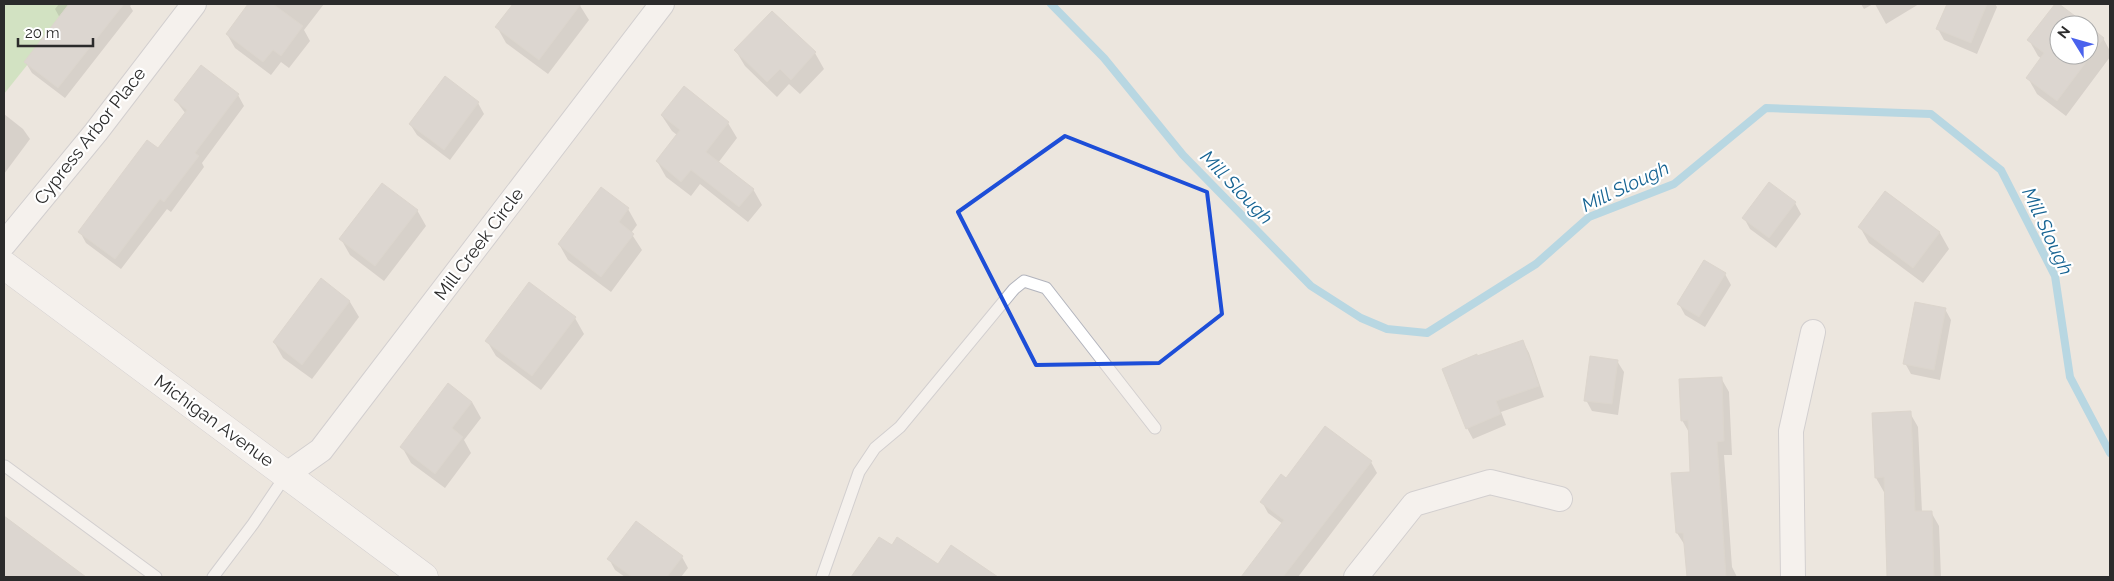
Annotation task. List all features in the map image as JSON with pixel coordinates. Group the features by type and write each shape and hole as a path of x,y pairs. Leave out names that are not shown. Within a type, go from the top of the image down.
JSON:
{"main road":[{"name":"Michigan Avenue","path":"4,265 424,577"}],"street":[{"name":"Cypress Arbor Place","path":"4,244 96,132 194,4"},
{"name":"Mill Creek Circle","path":"287,474 321,450 662,4"},
{"path":"1792,577 1791,431 1813,332"},
{"path":"1356,577 1414,504 1490,482 1560,499"}],"lane":[{"path":"822,577 859,472 875,448 900,427 1014,289 1024,282 1046,288 1155,428"},
{"path":"5,466 156,577"},
{"path":"213,577 253,524 287,474"}],"highlighted area":[{"path":"1065,136 1207,192 1222,314 1159,363 1036,365 958,212"}],"green space":[{"path":"4,4 76,4 4,94"}],"building":[{"path":"69,4 124,4 58,88 24,62"},
{"path":"248,4 273,4 303,26 281,56 273,50 263,62 226,34"},
{"path":"513,4 581,4 539,60 495,27"},
{"path":"1947,4 1987,4 1971,43 1936,29"},
{"path":"2055,4 2059,4 2074,15 2049,15 2049,65 2084,65 2057,101 2026,78 2044,53 2027,40"},
{"path":"772,11 816,52 791,80 780,69 767,82 734,50"},
{"path":"2099,34 2104,38 2099,45"},
{"path":"201,65 239,94 195,153 199,156 164,202 160,199 115,259 78,232 147,140 158,148 187,110 174,100"},
{"path":"445,76 479,102 444,150 409,124"},
{"path":"684,86 729,122 706,152 754,189 739,207 691,170 681,182 656,161 680,130 661,115"},
{"path":"1769,182 1796,202 1769,238 1742,218"},
{"path":"382,183 418,210 375,266 339,239"},
{"path":"601,187 629,208 619,222 634,234 601,277 558,244"},
{"path":"1885,191 1940,232 1913,268 1858,227"},
{"path":"1704,260 1726,273 1699,317 1677,304"},
{"path":"321,278 350,301 302,365 273,342"},
{"path":"529,282 576,317 532,376 485,341"},
{"path":"1915,302 1946,308 1934,370 1903,364"},
{"path":"1523,340 1539,386 1496,401 1501,414 1466,429 1442,369 1477,354 1477,356"},
{"path":"1590,356 1618,360 1612,404 1584,401"},
{"path":"1722,377 1724,441 1717,442 1726,577 1687,577 1683,533 1676,533 1671,473 1690,472 1688,420 1681,421 1679,379"},
{"path":"448,383 472,402 452,428 463,437 435,474 400,447"},
{"path":"1911,411 1915,511 1932,511 1934,577 1887,577 1884,477 1875,478 1872,413"},
{"path":"1325,426 1372,461 1283,577 1241,577 1284,520 1260,502 1281,474 1286,478"},
{"path":"4,516 86,577 4,577"},
{"path":"636,521 683,556 667,577 632,577 607,559"},
{"path":"879,537 892,545 897,537 938,564 951,545 998,577 851,577"}],"waterway":[{"name":"Mill Slough","path":"1051,4 1104,58 1183,155 1311,286 1361,318 1387,329 1427,333 1536,264 1589,217 1674,184 1766,108 1931,114 2001,170 2055,276 2070,377 2110,453"}]}
